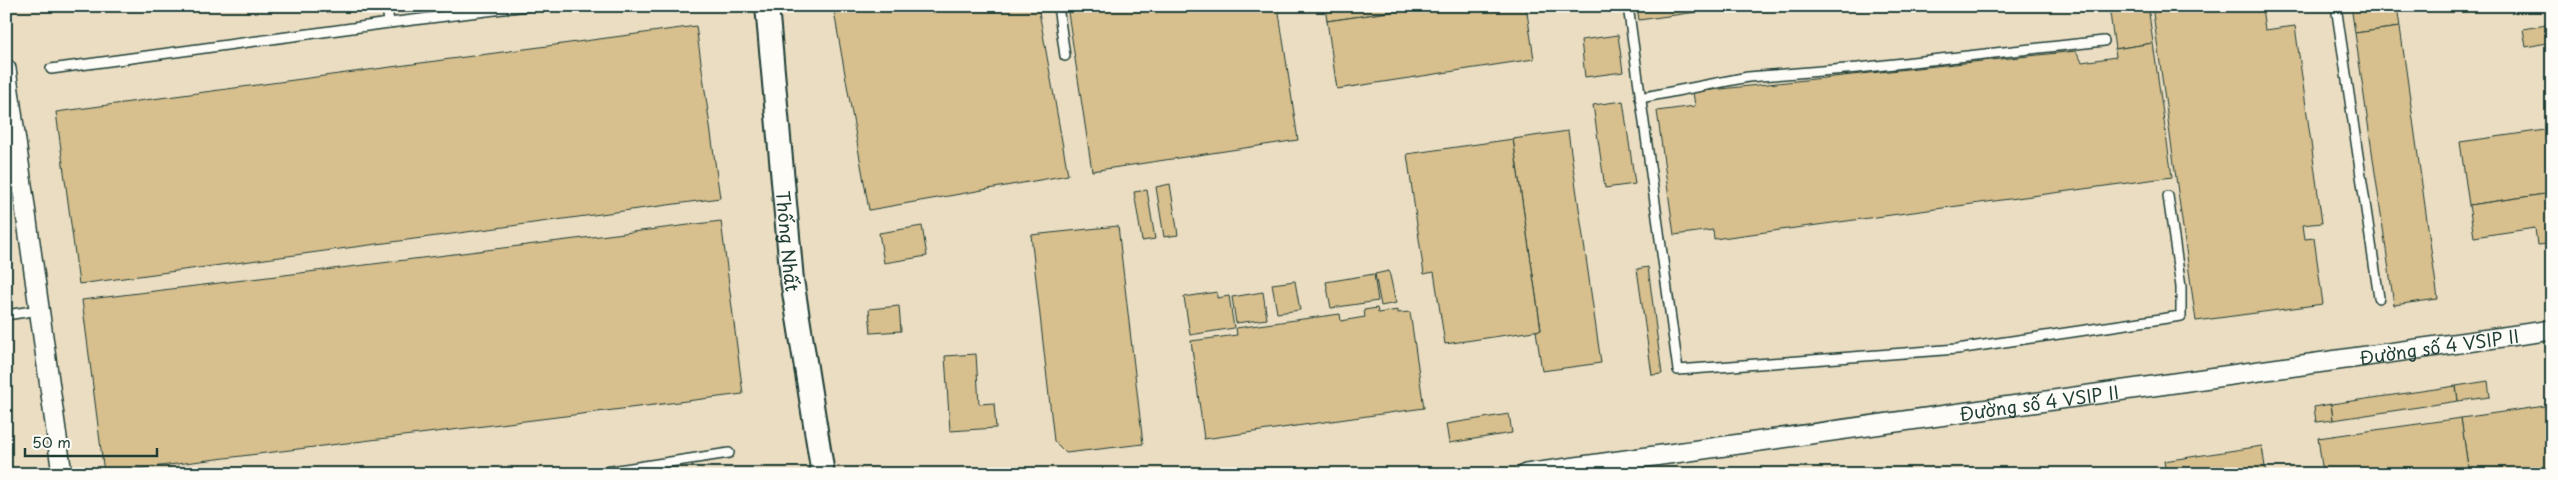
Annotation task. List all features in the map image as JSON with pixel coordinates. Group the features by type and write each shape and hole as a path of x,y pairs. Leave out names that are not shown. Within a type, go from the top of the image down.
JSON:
{"street":[{"name":"Thống Nhất","path":"767,6 792,280 824,474"},
{"path":"6,69 62,474"},
{"name":"Đường số 4 VSIP II","path":"1526,474 2552,330"}],"lane":[{"path":"387,6 389,23"},
{"path":"51,69 527,6"},
{"path":"1058,6 1065,56"},
{"path":"1628,6 1678,370 1957,349 2181,316 2181,287 2168,196"},
{"path":"2336,6 2379,298"},
{"path":"1640,98 1748,76 1858,68 2104,41"},
{"path":"6,315 39,310"},
{"path":"592,474 729,453"}],"shaded area":[{"path":"6,6 2552,6 2552,474 6,474"}],"building":[{"path":"833,6 1038,6 1068,175 869,210"},
{"path":"1067,6 1278,6 1298,140 1092,171"},
{"path":"1325,6 1430,6 1327,21"},
{"path":"1430,6 1526,6 1534,59 1337,89 1327,21"},
{"path":"1637,6 1740,6 1639,20"},
{"path":"2109,6 2148,6 2153,43 2115,49"},
{"path":"2152,6 2264,6 2262,7 2265,30 2295,26 2322,223 2303,225 2305,239 2314,238 2323,304 2196,321"},
{"path":"2351,6 2397,6 2400,27 2355,33"},
{"path":"2548,6 2552,6 2552,24 2550,24"},
{"path":"2552,24 2552,42 2526,47 2523,29"},
{"path":"696,26 720,198 79,284 56,112"},
{"path":"2400,27 2438,299 2394,305 2355,33"},
{"path":"1618,35 1623,72 1585,77 1581,40"},
{"path":"2153,43 2172,177 1714,239 1713,230 1674,235 1657,111 1695,106 1693,92 2076,51 2082,62 2116,57 2115,49"},
{"path":"1623,101 1635,184 1605,188 1593,105"},
{"path":"2552,129 2552,193 2469,205 2460,142"},
{"path":"1568,131 1601,363 1542,371 1536,331 1541,330 1513,139"},
{"path":"1513,139 1541,330 1445,344 1434,272 1424,274 1407,154"},
{"path":"1170,184 1178,235 1164,237 1156,187"},
{"path":"1147,190 1155,239 1142,241 1134,192"},
{"path":"2552,193 2552,267 2548,244 2537,245 2535,228 2474,237 2469,205"},
{"path":"721,221 743,394 104,473 82,300"},
{"path":"922,226 927,256 884,263 879,233"},
{"path":"1118,226 1143,444 1066,453 1054,441 1031,235"},
{"path":"1648,267 1662,374 1652,375 1637,269"},
{"path":"1389,271 1396,303 1381,306 1375,274"},
{"path":"1374,274 1378,301 1331,308 1326,282"},
{"path":"1295,281 1300,310 1277,313 1272,284"},
{"path":"1217,292 1217,298 1229,296 1234,328 1190,335 1184,297"},
{"path":"1263,292 1267,319 1236,323 1232,297"},
{"path":"899,306 901,331 871,333 869,309"},
{"path":"1377,308 1378,313 1398,310 1398,313 1410,312 1424,408 1204,439 1191,341 1237,335 1236,328 1340,314 1341,321 1365,317 1364,310"},
{"path":"976,354 979,404 994,403 996,428 950,431 945,356"},
{"path":"2488,381 2490,397 2458,401 2456,386"},
{"path":"2456,386 2458,401 2333,420 2331,404"},
{"path":"2331,404 2333,420 2316,422 2314,407"},
{"path":"2552,405 2552,474 2469,474 2461,418"},
{"path":"1509,414 1512,433 1449,443 1446,424"},
{"path":"2461,418 2469,474 2323,474 2318,438"},
{"path":"6,430 12,474 6,474"},
{"path":"2262,446 2266,474 2166,474 2164,461"}]}
